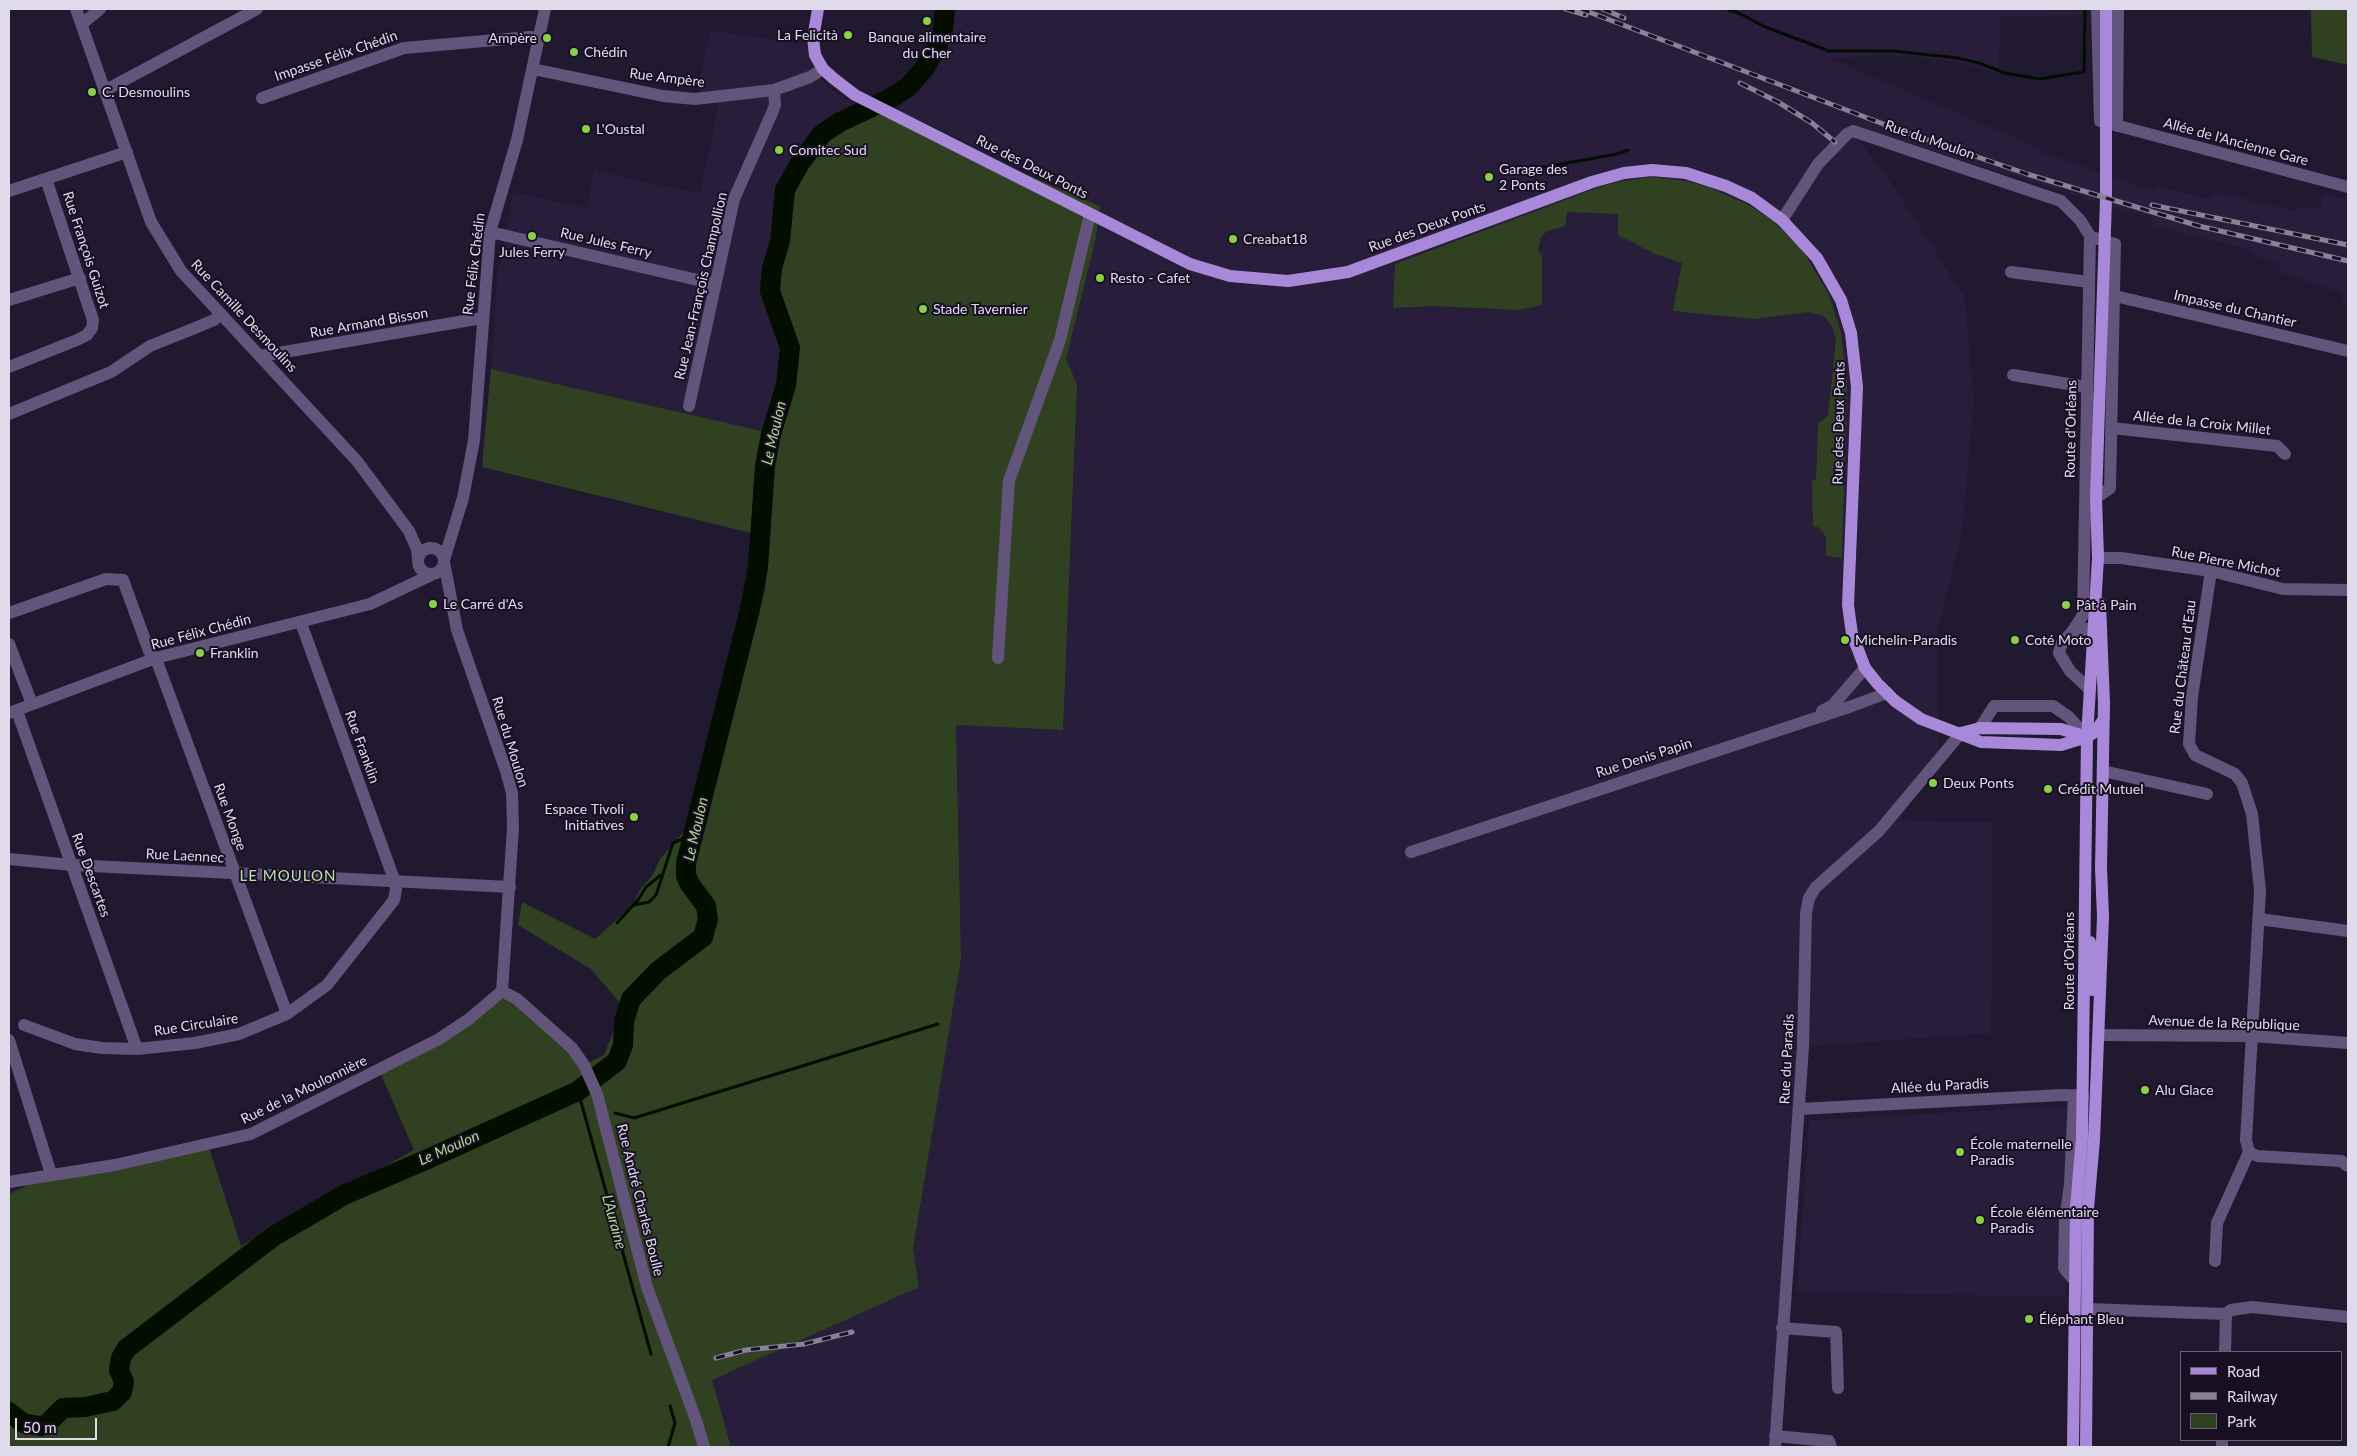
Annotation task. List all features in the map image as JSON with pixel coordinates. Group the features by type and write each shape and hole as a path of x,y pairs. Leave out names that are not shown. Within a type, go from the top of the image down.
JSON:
{"main road":[{"path":"818,9 813,38 816,55 823,69"},
{"name":"Route d'Orléans","path":"2073,1447 2076,1207 2082,1138 2078,1095 2084,1043 2084,880 2087,737 2092,628 2098,558 2096,498 2106,200 2106,9"},
{"name":"Rue des Deux Ponts","path":"823,69 855,95 1090,214 1200,268 1246,279 1288,281 1348,272 1624,172 1669,171 1704,178 1752,198 1782,220 1808,246 1825,270 1841,300 1851,334 1857,386 1848,605 1852,634 1865,668 1891,697 1921,719 1980,742 2056,745 2087,737"},
{"name":"Route d'Orléans","path":"2086,1447 2088,1208 2100,1035 2103,917 2101,868 2104,719 2102,627 2097,572"},
{"path":"2087,737 2095,732 2104,719"},
{"name":"Rue des Deux Ponts","path":"1961,733 1980,728 2061,729 2087,737"},
{"name":"Route d'Orléans","path":"2087,737 2094,764 2092,862 2103,917"},
{"name":"Route d'Orléans","path":"2084,880 2093,963 2092,1021 2100,1035"},
{"path":"2084,1043 2100,1035"}],"street":[{"name":"Rue Camille Desmoulins","path":"76,9 151,222 181,271 262,356 357,461 409,531 422,544 432,548"},
{"path":"82,24 100,9"},
{"path":"104,91 257,9"},
{"name":"Rue Félix Chédin","path":"444,561 469,475 474,440 490,232 517,140 545,9"},
{"path":"2097,9 2100,121 2117,126 2118,9"},
{"name":"Impasse Félix Chédin","path":"262,98 404,48 530,37 539,38"},
{"name":"Rue Ampère","path":"533,69 663,96 695,99 719,98 774,90 810,77 823,69"},
{"name":"Rue Jean-François Champollion","path":"690,406 734,199 775,105 774,90"},
{"name":"Allée de l'Ancienne Gare","path":"2117,126 2348,187"},
{"name":"Rue du Moulon","path":"1782,220 1818,164 1846,134 1853,131 2061,201 2080,220 2090,236"},
{"path":"9,192 127,152"},
{"name":"Rue François Guizot","path":"9,367 87,335 92,328 93,320 46,179"},
{"path":"998,658 1009,481 1060,340 1090,214"},
{"name":"Rue Jules Ferry","path":"490,232 715,284"},
{"path":"2090,236 2115,244 2116,296 2110,488 2096,498"},
{"name":"Route d'Orléans","path":"2089,689 2070,671 2060,656 2061,645 2083,616 2090,236"},
{"path":"2011,272 2089,282"},
{"path":"9,300 80,278"},
{"name":"Impasse du Chantier","path":"2116,296 2348,351"},
{"path":"9,414 111,372 150,346 214,320 220,314"},
{"name":"Rue Armand Bisson","path":"262,356 482,318"},
{"path":"2013,375 2087,386"},
{"name":"Allée de la Croix Millet","path":"2112,428 2278,446 2285,454"},
{"name":"Rue Félix Chédin","path":"432,548 444,540 454,526"},
{"name":"Rue Camille Desmoulins","path":"409,531 417,549 419,563"},
{"path":"432,548 440,552 444,561 441,570 432,574 424,572 419,563 423,552 432,548"},
{"name":"Rue Pierre Michot","path":"2098,558 2121,558 2211,571 2282,589 2348,590"},
{"name":"Rue du Moulon","path":"444,561 457,630 512,793 513,828 502,990"},
{"name":"Rue Félix Chédin","path":"403,589 419,563"},
{"name":"Rue du Château d'Eau","path":"2211,571 2192,697 2189,744 2195,755 2234,774 2242,783 2248,798 2259,866 2259,919 2246,1140 2249,1152"},
{"name":"Rue Félix Chédin","path":"13,712 156,658 301,623 370,604 432,574"},
{"name":"Rue du Moulon","path":"432,574 440,581 450,597"},
{"name":"Rue Monge","path":"9,613 106,579 123,580 149,651 156,658 287,1014"},
{"name":"Rue Franklin","path":"301,623 395,882"},
{"path":"2072,632 2092,628"},
{"path":"9,644 32,704"},
{"path":"1805,721 1834,705 1865,668"},
{"name":"Rue Denis Papin","path":"1411,852 1805,721 1891,697"},
{"path":"1980,728 1994,706 2052,706 2069,716 2087,737"},
{"name":"Rue Descartes","path":"13,712 72,865 137,1049"},
{"name":"Rue du Paradis","path":"1775,1442 1804,1047 1806,913 1809,898 1816,887 1879,831 1961,733"},
{"path":"2103,770 2207,794"},
{"name":"Rue Laennec","path":"9,859 72,865 510,887"},
{"name":"Rue Circulaire","path":"24,1024 75,1044 102,1048 137,1049 195,1043 232,1036 261,1026 287,1014 327,985 394,900 395,882"},
{"path":"2259,919 2348,931"},
{"name":"Rue André Charles Boulle","path":"502,990 517,999 572,1048 584,1065 597,1094 647,1287 704,1447"},
{"name":"Rue de la Moulonnière","path":"9,1182 51,1174 115,1166 251,1134 439,1039 470,1019 502,990"},
{"name":"Avenue de la République","path":"2100,1035 2252,1036 2348,1044"},
{"path":"9,1040 51,1174"},
{"name":"Allée du Paradis","path":"1799,1109 2078,1095"},
{"path":"2215,1261 2217,1223 2249,1152 2257,1156 2341,1160 2348,1166"},
{"path":"2088,1309 2226,1314 2231,1310 2252,1307 2348,1317"},
{"path":"2225,1351 2226,1314"},
{"path":"1782,1328 1836,1332 1838,1388"},
{"path":"1775,1442 1828,1441 1831,1447"}],"shaded area":[{"path":"951,9 2082,9 2082,15 2001,17 1998,74 1966,64 1922,57 1884,55 1831,59 2041,149 2041,152 2154,191 2156,187 2163,189 2163,187 2207,199 2216,192 2294,211 2299,208 2320,207 2324,194 2348,199 2348,304 2342,302 2343,295 2331,289 2279,272 2280,264 2250,254 2251,250 2151,226 2152,217 2121,210 1846,124 1886,175 1964,295 1974,399 1962,532 1937,634 1939,751 1900,821 1993,822 1991,1033 1804,1047 1775,1447 731,1447 711,1380 777,1351 777,1344 799,1341 919,1287 913,1249 961,959 956,725 1063,730 1077,384 1066,359 1096,238 1100,206 898,110 941,54"},
{"path":"710,30 806,45 818,75 830,89 851,102 870,108 840,122 785,190 780,241 772,268 775,307 790,348 766,432 491,369 498,267 501,264 513,192 587,208 594,171 700,193 718,107 698,90"},
{"path":"2069,1106 2065,1297 1797,1292 1809,1124 1811,1120"}],"green space":[{"path":"2311,9 2348,9 2348,65 2312,57"},
{"path":"870,108 1100,206 1096,238 1066,359 1077,384 1063,730 956,725 961,959 913,1249 919,1287 712,1380 731,1447 9,1447 9,1194 51,1174 208,1145 241,1246 414,1150 379,1070 439,1039 502,991 584,1065 604,1055 615,1027 620,1003 591,969 518,925 522,902 595,939 633,905 641,888 652,876 660,859 686,829 698,782 741,677 765,590 770,538 772,478 779,437 795,379 784,328 770,291 772,268 780,241 785,190 800,163 822,134 840,122"},
{"path":"1651,177 1687,181 1708,187 1749,205 1773,221 1803,251 1829,295 1841,333 1847,382 1842,558 1826,556 1826,537 1820,528 1813,526 1812,479 1816,480 1818,424 1828,415 1836,340 1832,326 1824,316 1808,312 1754,319 1673,311 1682,263 1655,254 1618,235 1618,214 1567,212 1565,226 1547,231 1541,237 1538,250 1542,256 1542,305 1519,310 1433,306 1393,308 1395,264 1594,189 1617,182"},
{"path":"491,369 766,432 759,466 755,534 482,467"}],"waterway":[{"name":"Le Moulon","path":"943,29 945,9"},
{"path":"1727,9 1763,26 1829,51 1894,51 1958,58 1979,63 2005,73 2039,79 2084,72 2085,9"},
{"name":"Le Moulon","path":"9,1412 23,1423 39,1426 46,1425 63,1408 85,1407 113,1401 122,1392 124,1382 119,1370 121,1358 126,1349 274,1236 344,1195 578,1091 617,1061 623,1045 624,1021 631,999 658,971 703,937 708,919 706,906 689,883 686,875 686,863 750,609 758,567 765,466 771,434 786,385 790,348 770,291 772,268 780,241 785,190 800,163 822,134 840,122 889,99 908,87 924,69 938,45"},
{"path":"1530,166 1545,167 1617,154 1628,150"},
{"path":"634,905 649,902 656,895 673,843 694,834"},
{"path":"617,923 638,900 646,887 661,875"},
{"path":"615,1113 634,1118 938,1024"},
{"name":"L'Auraine","path":"578,1091 651,1354"},
{"name":"L'Auraine","path":"668,1447 675,1423 670,1406"}],"railway":[{"path":"1566,9 1586,15"},
{"path":"1581,9 1899,130 2027,174 2199,226 2348,261"},
{"path":"1603,9 1624,18"},
{"path":"1740,83 1778,102 1812,123 1835,142"},
{"path":"2152,205 2348,245"},
{"path":"716,1358 746,1350 804,1344 852,1332"}],"place":[{"name":"Banque alimentaire du Cher","path":"927,21"},
{"name":"La Felicità","path":"848,35"},
{"name":"Ampère","path":"547,38"},
{"name":"Chédin","path":"574,52"},
{"name":"C. Desmoulins","path":"92,92"},
{"name":"L'Oustal","path":"586,129"},
{"name":"Comitec Sud","path":"779,150"},
{"name":"Garage des 2 Ponts","path":"1489,177"},
{"name":"Jules Ferry","path":"532,236"},
{"name":"Creabat18","path":"1233,239"},
{"name":"Resto - Cafet","path":"1100,278"},
{"name":"Stade Tavernier","path":"923,309"},
{"name":"Le Carré d'As","path":"433,604"},
{"name":"Pât à Pain","path":"2066,605"},
{"name":"Michelin-Paradis","path":"1845,640"},
{"name":"Coté Moto","path":"2015,640"},
{"name":"Franklin","path":"200,653"},
{"name":"Deux Ponts","path":"1933,783"},
{"name":"Crédit Mutuel","path":"2048,789"},
{"name":"Espace Tivoli Initiatives","path":"634,817"},
{"name":"Alu Glace","path":"2145,1090"},
{"name":"École maternelle Paradis","path":"1960,1152"},
{"name":"École élémentaire Paradis","path":"1980,1220"},
{"name":"Éléphant Bleu","path":"2029,1319"}],"district":[{"name":"LE MOULON","path":"288,876"}]}
